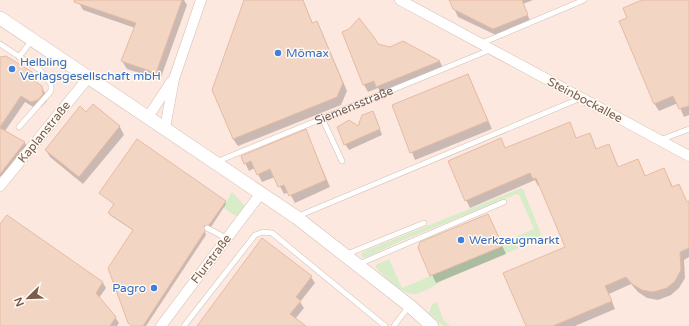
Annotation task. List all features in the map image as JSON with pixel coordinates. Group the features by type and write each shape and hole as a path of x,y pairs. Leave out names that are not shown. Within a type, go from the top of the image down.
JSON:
{"street":[{"path":"165,128 174,79 201,0"},
{"name":"Steinbockallee","path":"400,0 689,156"},
{"path":"0,18 296,217 410,306 432,326"},
{"name":"Kaplanstraße","path":"0,186 88,78"},
{"path":"148,117 174,79"},
{"name":"Flurstraße","path":"161,326 261,193"}],"lane":[{"path":"481,43 584,0"},
{"path":"19,57 32,40"},
{"path":"0,44 40,70 52,84 51,90 19,127"},
{"name":"Siemensstraße","path":"215,162 492,49"},
{"path":"296,217 582,98"},
{"path":"322,118 342,161"},
{"path":"660,140 689,129"},
{"path":"358,265 504,202"},
{"path":"346,255 424,223"},
{"path":"207,228 226,238"},
{"path":"184,326 255,235 263,232 272,233 386,326"},
{"path":"394,326 410,306"}],"shaded area":[{"path":"0,0 689,0 689,326 0,326"}],"green space":[{"path":"521,188 523,189 541,234 538,239 444,280 423,292 411,294 400,289 389,281 376,268 376,265 389,259 402,288 502,246 501,243 534,229 519,195 517,194 401,241 365,258 362,257 361,254 365,251"},
{"path":"232,192 245,206 237,216 223,207"},
{"path":"437,302 443,319 450,326 443,326 429,313 432,304"}],"building":[{"path":"74,0 182,0 156,73 121,61 136,23 74,2"},
{"name":"Mömax","path":"244,0 303,0 312,23 317,21 343,83 337,97 233,139 212,90"},
{"path":"449,0 522,0 528,15 493,29 453,9"},
{"path":"642,0 689,0 689,106 679,109 673,96 654,104 619,21 627,18 623,8"},
{"path":"359,18 378,44 390,47 403,41 440,61 376,87 374,81 363,85 342,32 349,29"},
{"path":"6,56 32,72 33,80 42,86 43,94 38,100 31,102 21,96 0,127 0,57"},
{"path":"468,74 488,121 410,153 392,105"},
{"path":"93,104 120,126 79,177 45,150 80,106 86,112"},
{"path":"373,111 380,129 344,145 337,127 349,120 358,126 362,115"},
{"path":"570,122 576,138 590,133 596,149 609,144 618,167 638,159 645,176 664,168 672,187 679,184 687,202 689,201 689,248 680,252 681,270 675,281 667,288 653,292 642,290 632,284 626,277 605,286 612,301 553,326 526,326 503,273 565,247 536,178 533,179 530,173 465,201 448,161 501,138 505,148"},
{"path":"0,128 25,142 0,174"},
{"path":"306,129 326,180 289,196 284,185 278,187 270,169 257,175 251,161 244,164 241,156"},
{"path":"137,139 226,201 209,225 204,226 205,231 143,326 132,326 128,323 108,268 133,230 108,213 114,204 99,193"},
{"path":"488,214 503,246 430,276 418,248 420,242"},
{"path":"7,215 103,282 96,293 116,317 110,326 0,326 0,224"},
{"path":"262,238 312,276 296,297 301,301 290,314 306,326 197,326"}],"place":[{"name":"Mömax","path":"278,53"},
{"name":"Helbling Verlagsgesellschaft mbH","path":"12,69"},
{"name":"Werkzeugmarkt","path":"461,240"},
{"name":"Pagro","path":"154,288"}]}
